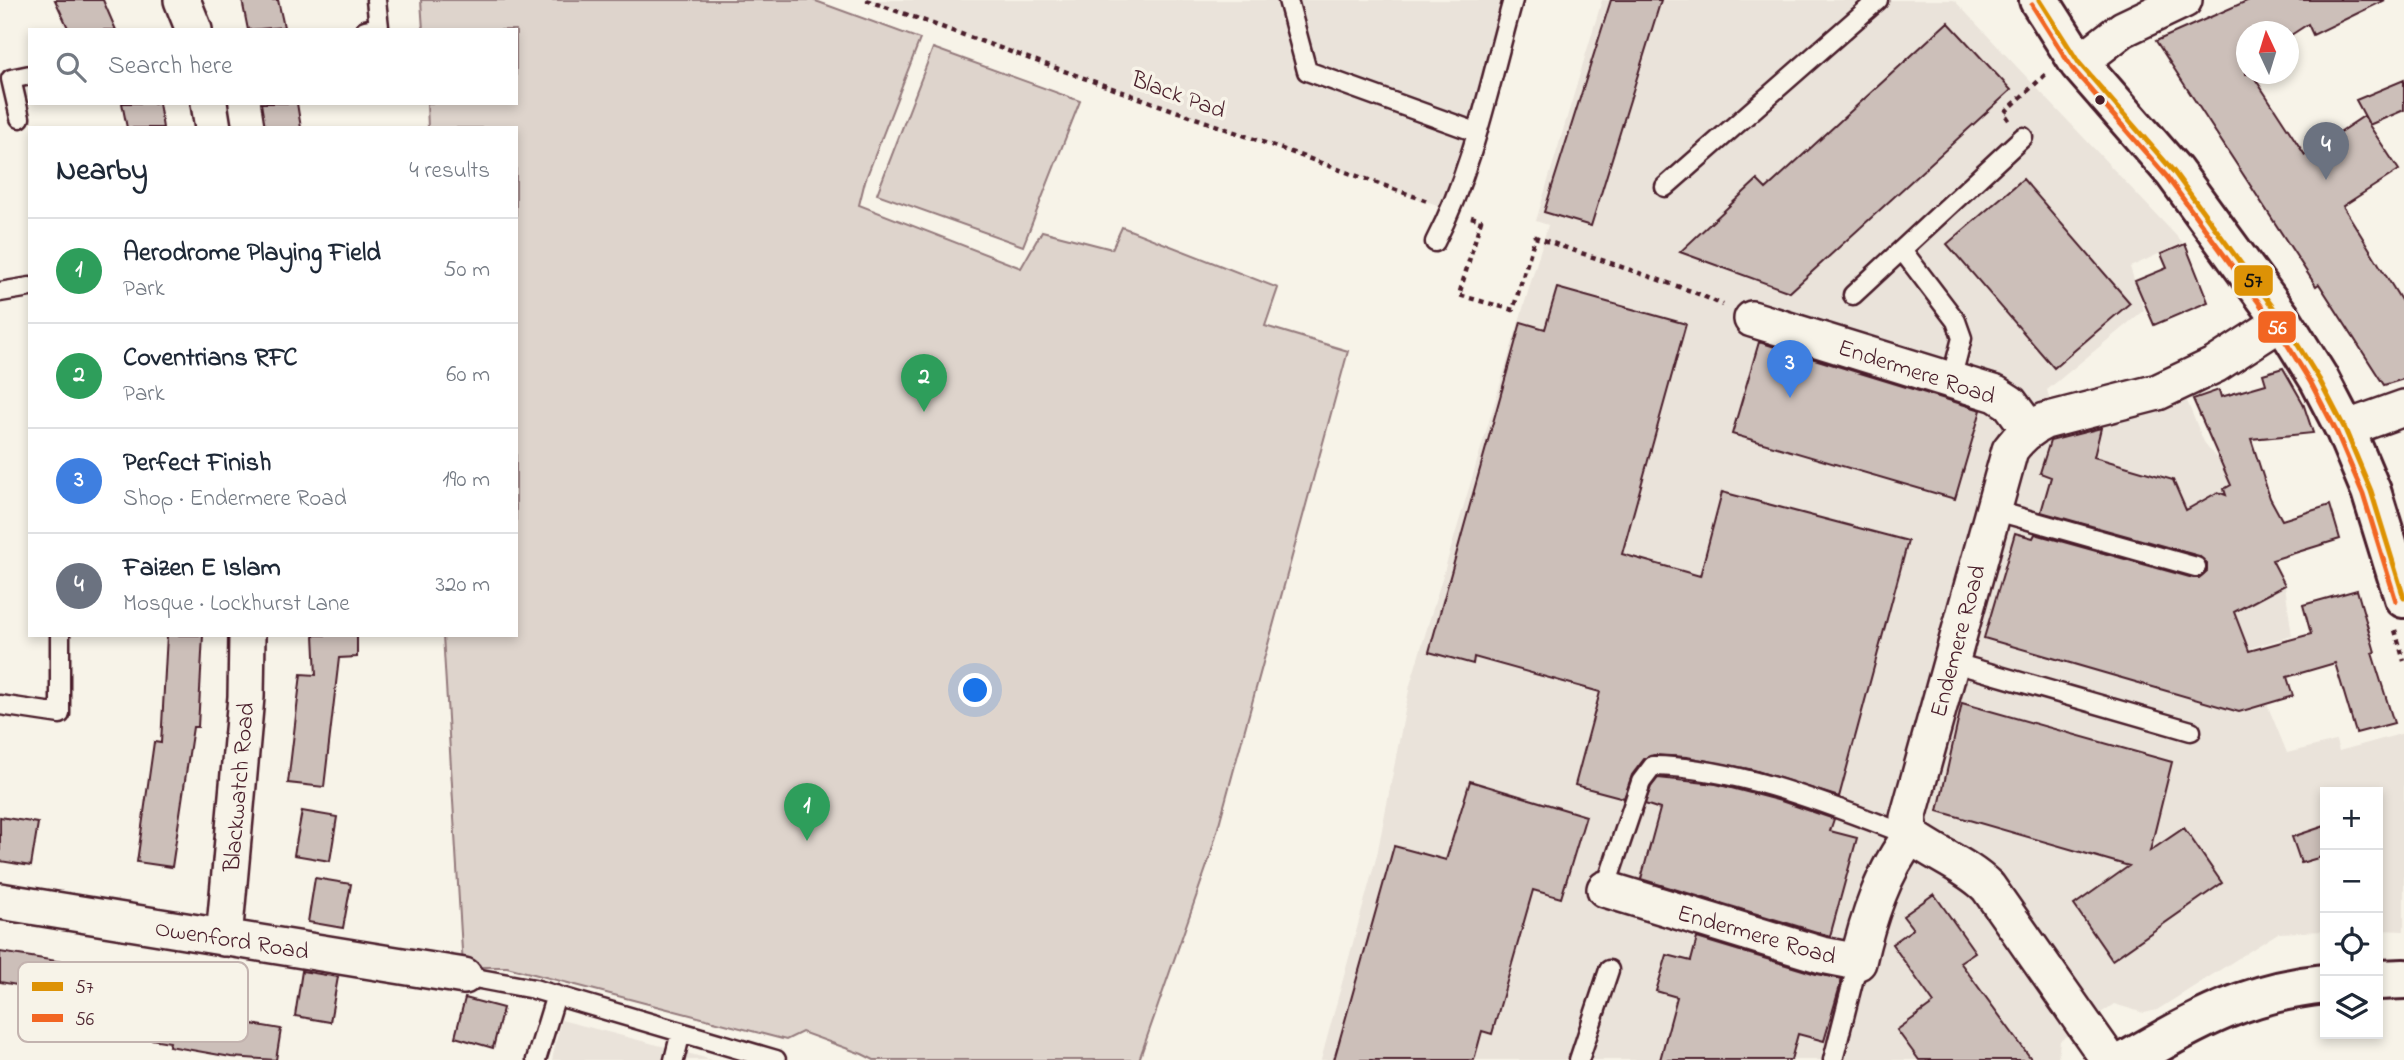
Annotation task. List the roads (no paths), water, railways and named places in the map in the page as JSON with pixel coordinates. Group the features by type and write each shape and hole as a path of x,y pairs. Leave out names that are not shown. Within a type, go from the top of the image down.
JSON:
{"main road":[{"path":"2039,0 2075,57 2174,172 2283,321 2319,379 2345,429 2371,491 2404,597"},
{"path":"2383,980 2404,979"},
{"path":"2128,1060 2228,1006 2289,987 2320,984"}],"street":[{"path":"182,0 193,28"},
{"path":"2075,57 2123,29 2184,0"},
{"path":"209,105 213,126"},
{"name":"Endermere Road","path":"1752,319 1996,394 2010,403 2029,429"},
{"path":"2029,429 2045,421 2158,392 2215,365 2283,321"},
{"path":"2345,429 2404,408"},
{"name":"Endemere Road","path":"1910,836 1908,818 2010,450 2029,429"},
{"name":"Blackwatch Road","path":"224,938 246,697 247,637"},
{"path":"1910,836 1930,851 1977,876 1988,887 2109,1060"},
{"name":"Endermere Road","path":"1605,889 1822,955 1858,962 1867,928 1885,881 1898,851 1910,836"},
{"name":"Owenford Road","path":"0,901 464,976"}],"lane":[{"path":"375,28 376,0"},
{"path":"1288,0 1307,71 1476,132"},
{"path":"1435,242 1451,210 1513,0"},
{"path":"1665,187 1878,0"},
{"path":"20,118 6,78 28,75"},
{"path":"1853,295 2023,137"},
{"path":"1902,250 1956,321 1962,338 1951,380"},
{"path":"0,292 28,288"},
{"path":"1993,510 2196,567"},
{"path":"0,705 60,714 60,637"},
{"path":"1951,662 2191,732"},
{"path":"1605,889 1641,782 1653,766 1682,766 1764,785 1910,836"},
{"path":"1833,1060 1858,962"},
{"path":"1578,1060 1609,970"},
{"path":"464,976 556,995 678,1050 776,1060"},
{"path":"536,1060 556,995"}],"place":[{"name":"Faizen E Islam","path":"2326,180"},
{"name":"Perfect Finish","path":"1790,398"},
{"name":"Coventrians RFC","path":"924,412"},
{"name":"Aerodrome Playing Field","path":"807,841"}]}
